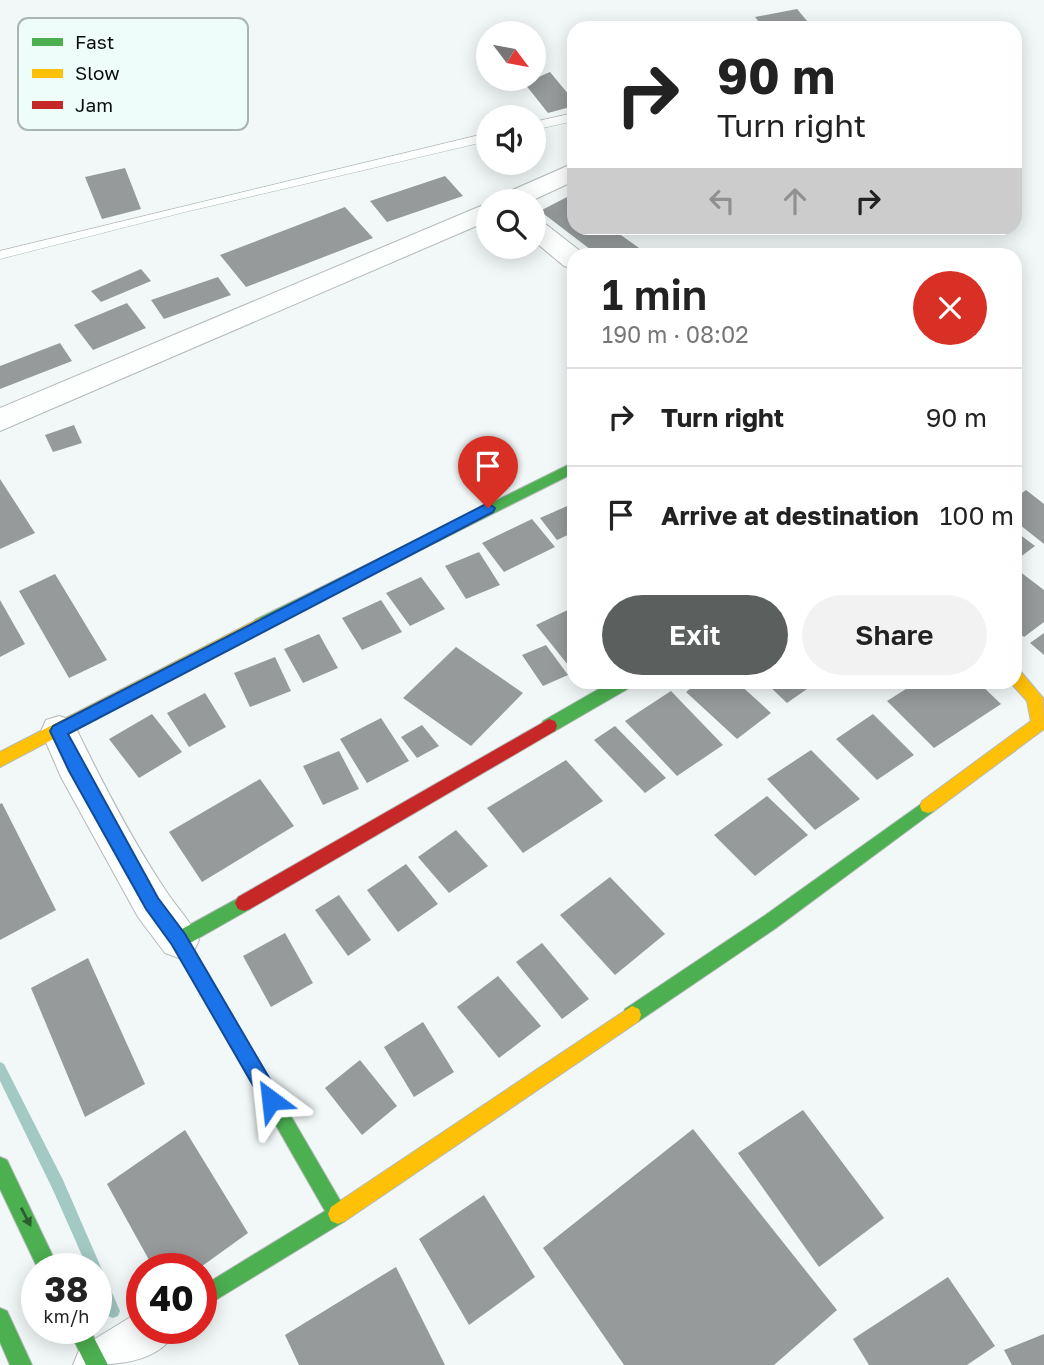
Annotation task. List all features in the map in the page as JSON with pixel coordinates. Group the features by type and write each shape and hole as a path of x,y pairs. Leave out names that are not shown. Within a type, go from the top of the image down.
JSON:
{"main road":[{"path":"0,760 320,593 567,470"},
{"path":"217,1289 338,1214 740,943 1039,724 1035,698 1022,684"},
{"path":"338,1214 179,940 613,689"},
{"path":"0,1167 41,1253"},
{"path":"0,1318 21,1365"},
{"path":"86,1344 97,1365"}],"street":[{"path":"536,189 567,174"},
{"path":"0,420 476,216"},
{"path":"546,238 567,254"},
{"path":"59,731 74,766 152,904 179,940"},
{"path":"97,1365 130,1344"}],"lane":[{"path":"546,123 567,119"},
{"path":"0,255 185,208 476,140"}],"building":[{"path":"797,9 807,21 758,21 755,17"},
{"path":"550,72 567,93 567,108 548,113 546,105 542,105 531,91 546,91 546,74"},
{"path":"125,168 141,209 102,219 85,177"},
{"path":"445,176 463,196 387,222 370,201"},
{"path":"567,197 567,232 546,216 546,208"},
{"path":"345,207 373,238 246,287 220,255"},
{"path":"571,235 621,235 639,248 589,248"},
{"path":"141,269 151,281 101,302 91,291"},
{"path":"218,277 231,295 164,319 151,300"},
{"path":"127,303 146,328 93,350 74,325"},
{"path":"60,343 72,361 0,389 0,366"},
{"path":"74,425 82,443 53,452 45,435"},
{"path":"0,479 35,533 0,549"},
{"path":"1026,490 1044,504 1044,544 1022,527 1022,493"},
{"path":"567,506 567,535 557,540 540,518"},
{"path":"532,519 555,547 504,572 482,543"},
{"path":"1022,536 1035,546 1022,556"},
{"path":"479,552 500,585 466,599 445,566"},
{"path":"1022,573 1044,590 1044,622 1024,637"},
{"path":"55,574 107,660 69,678 19,591"},
{"path":"421,577 445,609 410,626 386,593"},
{"path":"0,600 25,644 0,657"},
{"path":"381,600 402,632 362,650 342,618"},
{"path":"567,610 567,664 536,625"},
{"path":"1044,633 1044,655 1030,643"},
{"path":"319,634 338,668 303,683 284,649"},
{"path":"546,645 567,675 543,686 522,655"},
{"path":"456,647 523,693 471,746 403,698"},
{"path":"275,657 291,691 250,707 234,673"},
{"path":"690,689 745,689 771,713 737,739 686,692"},
{"path":"772,689 807,689 787,703"},
{"path":"906,689 985,689 1001,704 934,748 887,701"},
{"path":"671,691 723,745 677,776 625,721"},
{"path":"205,693 226,727 189,747 167,713"},
{"path":"152,714 182,752 139,778 109,739"},
{"path":"873,714 914,755 877,780 836,739"},
{"path":"381,718 409,761 367,783 340,739"},
{"path":"422,725 439,746 417,758 401,737"},
{"path":"615,726 666,778 645,793 594,740"},
{"path":"811,750 860,799 815,830 767,779"},
{"path":"339,751 359,789 323,805 303,766"},
{"path":"566,760 603,801 523,853 487,808"},
{"path":"260,779 294,826 202,882 169,832"},
{"path":"767,796 808,835 755,876 714,835"},
{"path":"2,803 56,910 0,940 0,804"},
{"path":"456,830 488,866 449,893 418,857"},
{"path":"406,864 438,904 398,932 367,890"},
{"path":"610,877 665,934 615,975 560,915"},
{"path":"339,895 371,940 348,956 315,910"},
{"path":"285,933 313,983 271,1007 243,956"},
{"path":"542,943 589,999 562,1019 516,962"},
{"path":"88,958 145,1084 85,1117 31,988"},
{"path":"498,976 541,1026 499,1058 457,1007"},
{"path":"423,1022 454,1072 414,1097 384,1047"},
{"path":"360,1060 397,1106 362,1135 325,1088"},
{"path":"803,1110 884,1218 819,1267 738,1153"},
{"path":"693,1129 837,1310 774,1365 624,1365 543,1248"},
{"path":"185,1130 248,1233 217,1255 217,1253 145,1253 107,1184"},
{"path":"484,1195 535,1277 469,1325 419,1239"},
{"path":"396,1267 445,1365 299,1365 285,1335"},
{"path":"948,1277 995,1346 967,1365 869,1365 853,1339"},
{"path":"1044,1334 1044,1365 1012,1365 1004,1350"}],"waterway":[{"path":"0,1068 58,1185 88,1253"}],"traffic: fast":[{"path":"260,624 567,470"},
{"path":"549,726 613,689"},
{"path":"632,1015 770,922 928,806"},
{"path":"217,1289 338,1214 179,940 244,903"},
{"path":"0,1167 41,1253"},
{"path":"0,1318 21,1365"},
{"path":"86,1344 97,1365"}],"traffic: slow":[{"path":"0,760 260,624"},
{"path":"928,806 1039,724 1035,698 1022,684"},
{"path":"338,1214 632,1015"}],"traffic: jam":[{"path":"244,903 549,726"}],"route":[{"path":"271,1100 179,940 152,904 74,766 59,731 183,664 488,508"}]}
